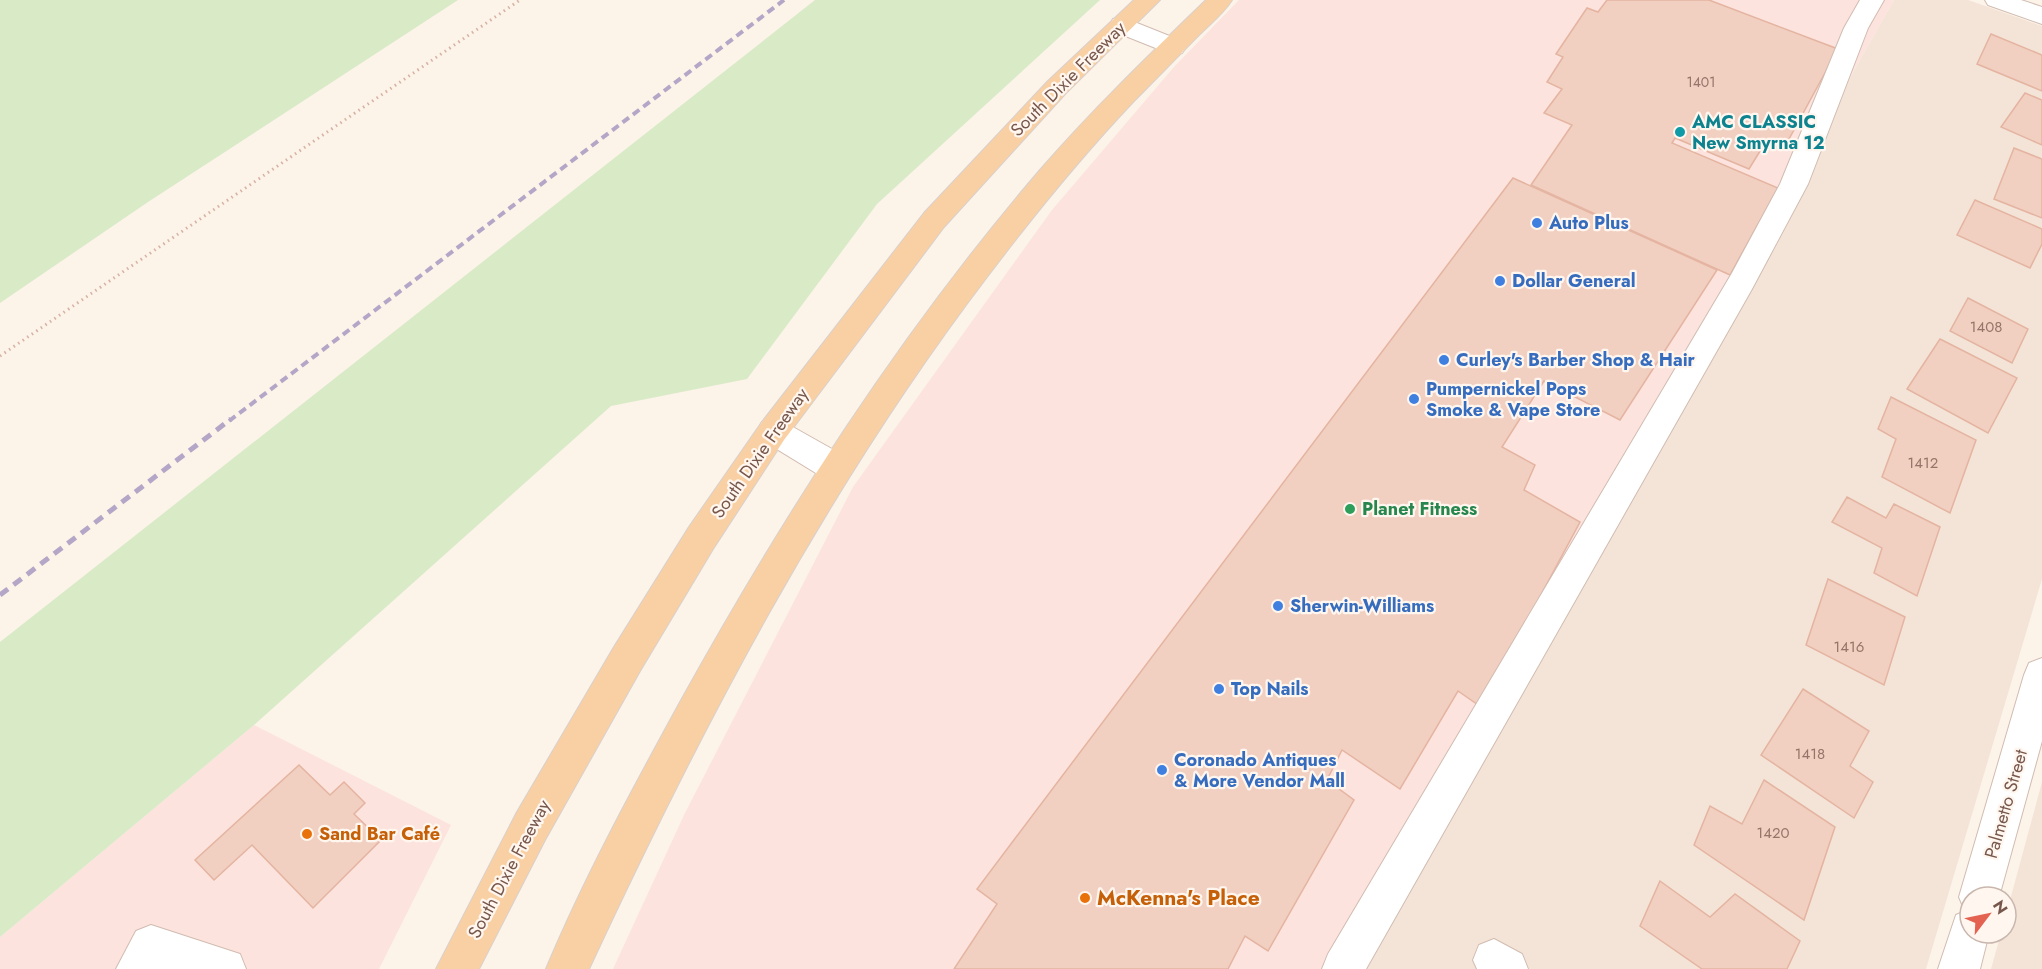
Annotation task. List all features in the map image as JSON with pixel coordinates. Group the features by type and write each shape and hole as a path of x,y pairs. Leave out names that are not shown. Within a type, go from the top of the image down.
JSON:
{"main road":[{"name":"South Dixie Freeway","path":"457,969 531,826 627,659 701,538 773,431 934,220 1049,95 1148,0"},
{"path":"567,969 610,875 693,711 770,576 836,468 917,349 984,258 1051,176 1220,0"}],"street":[{"path":"1342,969 1747,271 1794,184 1856,27 1872,0"},
{"path":"1996,0 2042,16"},
{"path":"1122,24 1173,47"},
{"path":"773,431 836,468"},
{"name":"Palmetto Street","path":"1982,885 2042,675"},
{"path":"1959,969 1966,945"},
{"path":"136,969 151,946 225,969"}],"path":[{"path":"0,356 520,0"}],"shaded area":[{"path":"1239,0 1894,0 1616,490 1353,969 613,969 685,813 853,487 1052,210 1174,67"},
{"path":"1894,0 1968,0 2042,26 2042,579 1926,969 1353,969 1616,490"},
{"path":"254,725 451,825 379,969 0,969 0,937"},
{"path":"2042,782 2042,969 1991,969 1998,945 2018,945 2018,885 2014,885"}],"green space":[{"path":"0,0 458,0 148,202 0,303"},
{"path":"815,0 1100,0 877,204 747,379 611,406 254,725 0,937 0,642"}],"building":[{"name":"AMC CLASSIC New Smyrna 12","path":"1607,0 1709,0 1838,49 1783,150 1765,143 1749,169 1675,138 1672,143 1778,188 1730,275 1531,185 1572,125 1544,113 1562,89 1547,82 1563,57 1556,54 1587,8 1598,12"},
{"path":"1991,34 2042,55 2042,91 1977,64"},
{"path":"2025,93 2042,100 2042,145 2001,127"},
{"path":"2014,148 2042,159 2042,218 1994,199"},
{"path":"1513,178 1717,270 1620,420 1544,381 1502,447 1535,465 1524,490 1580,522 1481,707 1458,691 1400,789 1342,750 1327,780 1354,800 1268,951 1245,936 1228,969 954,969 997,904 977,889"},
{"path":"1975,200 2042,229 2042,244 2030,268 1957,235"},
{"path":"1968,298 2028,329 2012,363 1950,331"},
{"path":"1940,339 2017,378 1988,433 1907,389"},
{"path":"1891,397 1976,440 1950,513 1882,477 1896,439 1878,429"},
{"path":"1847,497 1886,518 1894,504 1940,527 1917,596 1874,573 1882,548 1832,522"},
{"path":"1828,579 1905,617 1884,685 1806,645"},
{"path":"1803,689 1869,731 1850,766 1873,782 1854,818 1761,755"},
{"path":"299,765 330,795 344,782 365,803 354,814 381,840 313,908 252,845 214,880 195,860"},
{"path":"1764,780 1835,827 1804,920 1694,845 1710,806 1742,824"},
{"path":"1660,881 1710,917 1735,894 1800,941 1787,969 1702,969 1640,926"}],"railway":[{"path":"229,421 784,0"},
{"path":"0,595 231,419"}],"place":[{"name":"AMC CLASSIC New Smyrna 12","path":"1680,132"},
{"name":"Auto Plus","path":"1537,223"},
{"name":"Dollar General","path":"1500,281"},
{"name":"Curley's Barber Shop & Hair","path":"1444,360"},
{"name":"Pumpernickel Pops Smoke & Vape Store","path":"1414,399"},
{"name":"Planet Fitness","path":"1350,509"},
{"name":"Sherwin-Williams","path":"1278,606"},
{"name":"Top Nails","path":"1219,689"},
{"name":"Coronado Antiques & More Vendor Mall","path":"1162,770"},
{"name":"Sand Bar Café","path":"307,834"},
{"name":"McKenna's Place","path":"1085,898"}]}
